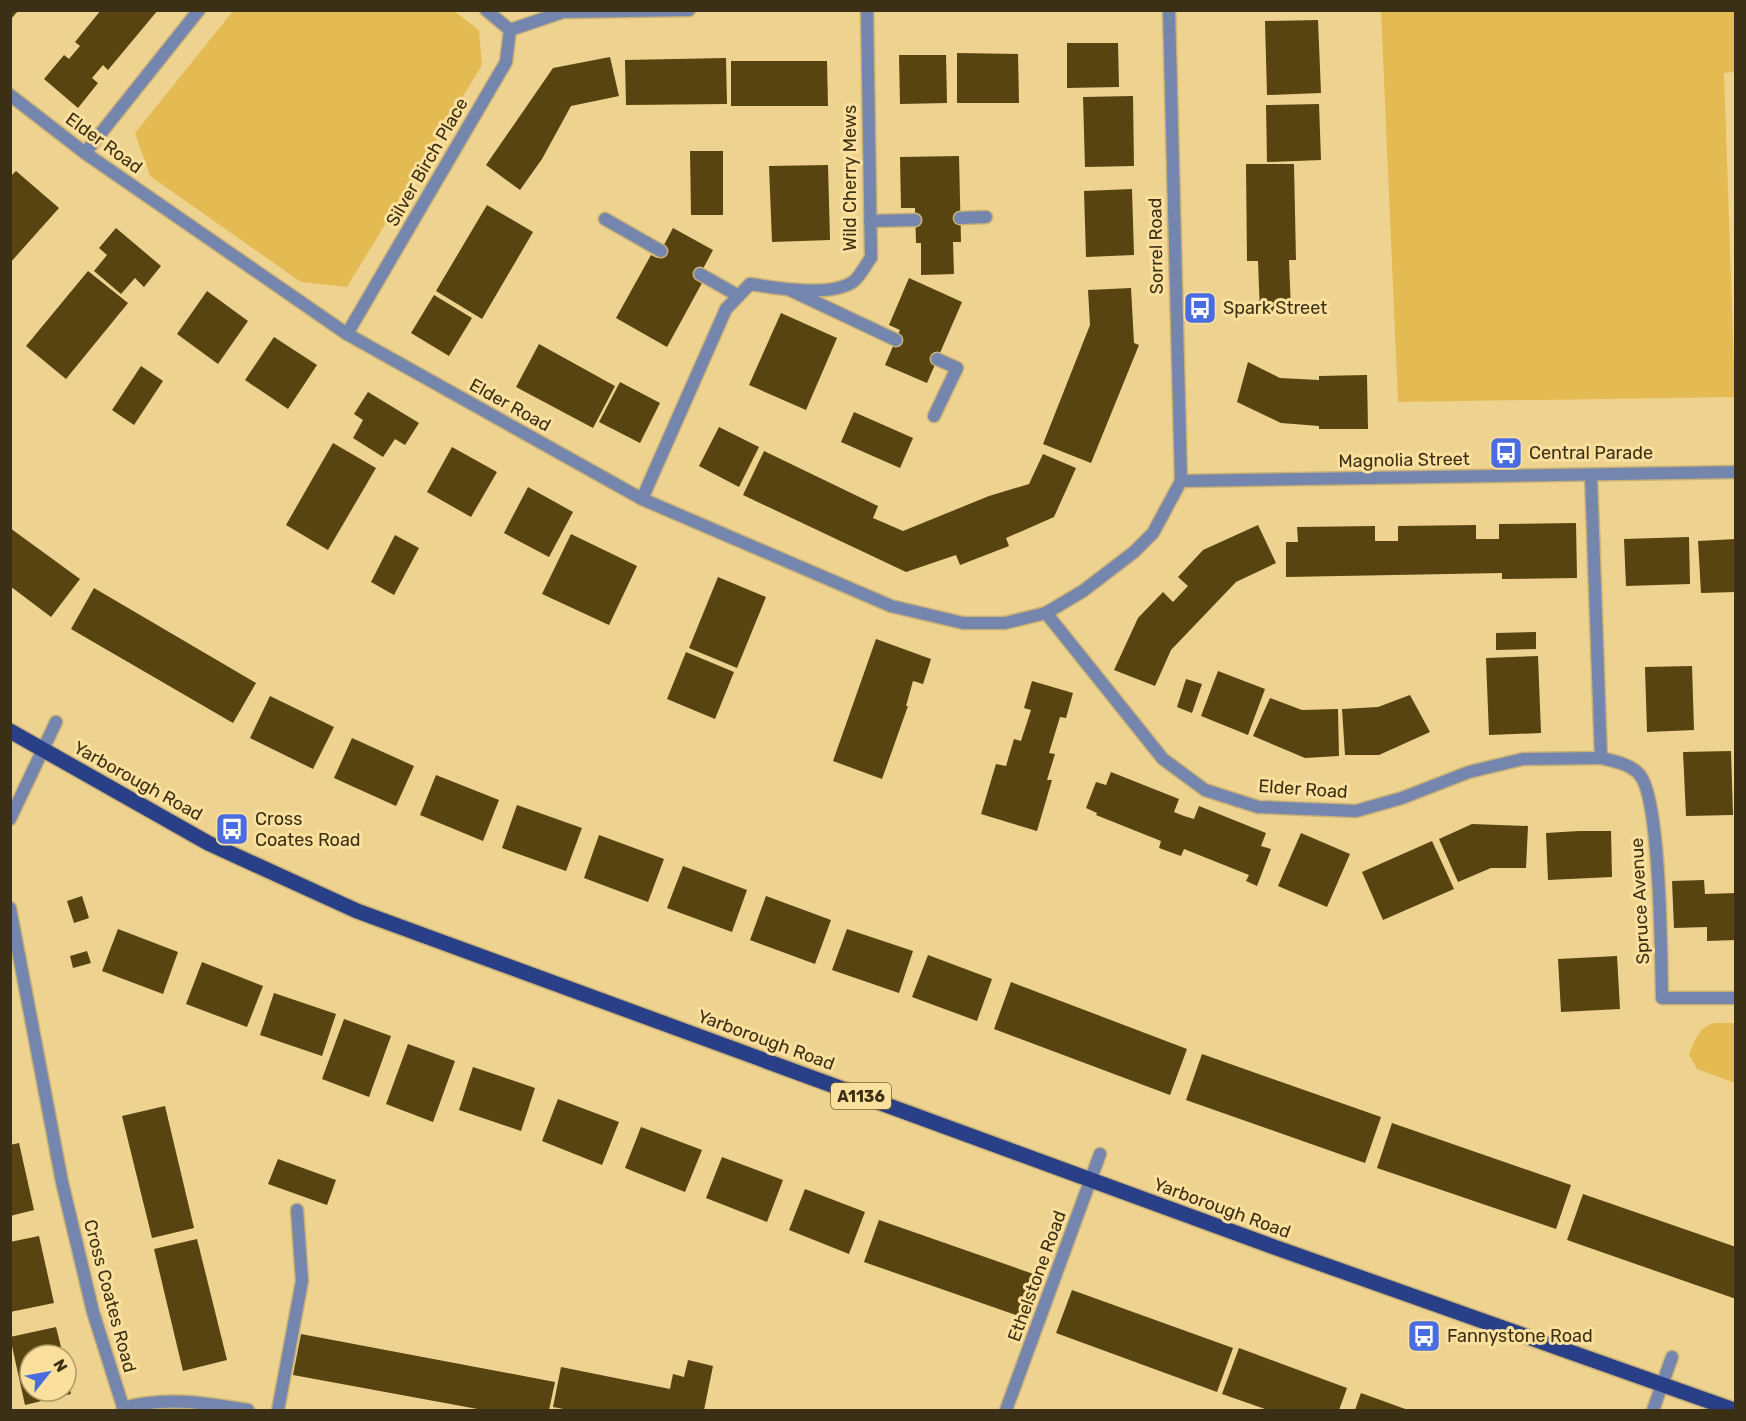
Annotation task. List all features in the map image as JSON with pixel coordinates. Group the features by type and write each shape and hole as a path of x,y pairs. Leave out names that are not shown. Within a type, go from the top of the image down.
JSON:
{"main road":[{"name":"Yarborough Road","path":"10,730 208,843 357,911 1092,1181 1662,1387 1734,1410"}],"street":[{"path":"85,153 199,10"},
{"path":"486,10 510,30 563,12 689,10"},
{"name":"Wild Cherry Mews","path":"737,295 750,284 789,289 828,290 854,281 871,258 867,10"},
{"name":"Sorrel Road","path":"1169,10 1181,481"},
{"name":"Silver Birch Place","path":"347,334 506,62 510,30"},
{"name":"Elder Road","path":"10,95 85,153 347,334 642,499 891,606 927,617 963,623 1005,623 1046,613 1083,591 1134,552 1153,533 1181,481"},
{"path":"960,218 986,217"},
{"path":"605,219 661,251"},
{"path":"870,221 915,220"},
{"path":"642,499 726,309 737,295 700,274"},
{"path":"789,289 896,340"},
{"path":"934,416 957,368 937,359"},
{"name":"Magnolia Street","path":"1181,481 1736,472"},
{"path":"1591,476 1601,758"},
{"name":"Elder Road","path":"1046,613 1163,759 1205,790 1258,807 1356,811 1402,798 1469,772 1523,759"},
{"path":"10,819 56,722"},
{"name":"Spruce Avenue","path":"1523,759 1601,758 1622,764 1639,774 1650,793 1655,826 1662,998 1736,998"},
{"name":"Cross Coates Road","path":"10,908 13,949 80,1259 93,1312 123,1409"},
{"name":"Ethelstone Road","path":"1006,1410 1100,1154"},
{"path":"278,1410 302,1281 297,1210"},
{"path":"1653,1410 1672,1358"},
{"path":"123,1409 146,1402 171,1400 248,1410"}],"shaded area":[{"path":"233,11 454,11 479,30 482,65 347,287 301,282 150,176 135,133"},
{"path":"1381,11 1735,11 1735,72 1724,73 1735,397 1398,402"},
{"path":"1714,1023 1735,1023 1735,1083 1697,1069 1689,1055 1701,1031"}],"building":[{"path":"10,10 19,10 10,20"},
{"path":"101,10 158,10 108,70 103,65 92,78 98,83 78,108 44,79 64,55 69,59 80,46 75,42"},
{"path":"1318,20 1321,93 1267,95 1265,21"},
{"path":"1067,43 1118,43 1119,87 1067,88"},
{"path":"957,53 1018,54 1019,103 957,103"},
{"path":"899,55 946,55 947,103 900,104"},
{"path":"610,57 619,96 571,106 542,159 520,190 486,165 553,68"},
{"path":"726,58 727,104 626,105 625,60"},
{"path":"731,61 827,61 828,106 731,106"},
{"path":"1133,96 1134,166 1085,167 1083,97"},
{"path":"1319,104 1321,160 1267,162 1266,105"},
{"path":"690,151 723,151 723,215 691,215"},
{"path":"959,156 961,242 953,242 954,274 921,275 921,243 916,243 915,208 901,208 900,157"},
{"path":"1246,164 1294,164 1296,260 1289,260 1291,311 1260,313 1258,261 1247,261"},
{"path":"828,165 830,240 772,242 769,166"},
{"path":"16,171 59,208 10,263 10,177"},
{"path":"1132,189 1134,255 1086,257 1084,191"},
{"path":"487,205 533,232 482,319 436,291"},
{"path":"116,228 161,266 144,287 135,278 121,294 94,271 107,255 99,248"},
{"path":"673,228 713,250 697,280 702,283 667,347 616,318 651,255 657,258"},
{"path":"88,271 128,303 66,379 26,346"},
{"path":"909,278 962,302 927,383 885,365 900,330 889,325"},
{"path":"1131,288 1134,343 1139,345 1091,463 1043,444 1090,325 1088,290"},
{"path":"207,291 248,321 218,364 177,334"},
{"path":"434,295 472,318 449,356 411,333"},
{"path":"781,313 837,338 806,410 749,385"},
{"path":"274,337 317,365 288,409 245,380"},
{"path":"539,344 615,386 593,428 516,387"},
{"path":"1248,362 1280,378 1319,380 1319,376 1367,375 1368,429 1319,429 1319,426 1281,423 1237,402"},
{"path":"141,366 163,381 134,425 112,410"},
{"path":"620,382 660,403 640,443 599,422"},
{"path":"368,392 419,423 405,445 395,439 383,457 353,438 363,420 354,414"},
{"path":"854,412 913,438 900,468 841,442"},
{"path":"719,427 759,447 739,487 699,466"},
{"path":"333,443 376,468 328,550 286,525"},
{"path":"452,447 497,472 471,517 427,492"},
{"path":"764,451 878,506 873,518 903,531 989,496 1029,484 1043,454 1076,468 1054,517 1006,538 1009,546 960,565 956,555 906,572 743,495"},
{"path":"528,487 573,512 549,557 504,533"},
{"path":"1576,523 1577,578 1502,579 1502,573 1286,577 1286,542 1298,542 1297,527 1375,526 1375,541 1398,541 1398,526 1476,525 1476,539 1499,539 1499,524"},
{"path":"1258,525 1276,563 1236,582 1171,650 1155,686 1114,670 1138,618 1163,592 1173,602 1188,586 1178,577 1203,550"},
{"path":"10,528 80,579 51,617 10,586"},
{"path":"571,534 637,566 609,625 542,594"},
{"path":"395,535 419,548 394,595 371,582"},
{"path":"1689,537 1690,584 1626,586 1624,539"},
{"path":"1736,539 1736,592 1701,593 1698,541"},
{"path":"718,577 766,597 737,668 689,648"},
{"path":"94,588 256,683 233,723 71,629"},
{"path":"1536,632 1536,649 1496,650 1496,633"},
{"path":"876,639 931,659 923,684 913,681 906,706 908,706 882,779 833,761"},
{"path":"686,652 734,672 715,719 667,699"},
{"path":"1538,656 1541,733 1489,735 1486,658"},
{"path":"1692,666 1694,730 1647,732 1645,667"},
{"path":"1218,671 1265,689 1248,735 1201,716"},
{"path":"1186,679 1202,684 1192,713 1177,707"},
{"path":"1032,681 1073,693 1066,718 1060,717 1049,753 1055,754 1047,780 1052,780 1037,831 981,814 996,764 1006,766 1014,739 1021,741 1031,710 1024,708"},
{"path":"1410,695 1430,732 1379,755 1345,755 1342,709 1378,707"},
{"path":"270,696 334,727 313,769 250,738"},
{"path":"1270,698 1302,710 1338,709 1339,756 1305,758 1253,736"},
{"path":"352,738 414,766 396,806 334,778"},
{"path":"1731,751 1733,815 1686,816 1683,752"},
{"path":"1111,772 1179,799 1174,812 1184,816 1194,819 1199,806 1266,833 1261,846 1271,849 1257,886 1246,881 1249,875 1184,849 1181,856 1159,848 1161,841 1096,815 1097,813 1086,808 1096,782 1106,785"},
{"path":"436,775 499,800 483,841 420,815"},
{"path":"517,805 582,828 566,871 502,848"},
{"path":"1472,824 1528,826 1526,868 1491,868 1458,882 1439,839"},
{"path":"1611,831 1612,877 1548,880 1546,833"},
{"path":"1301,833 1350,854 1327,907 1278,886"},
{"path":"599,835 664,859 648,902 584,878"},
{"path":"1432,841 1454,889 1383,920 1362,872"},
{"path":"683,866 747,890 732,932 667,908"},
{"path":"1704,880 1705,894 1736,893 1736,940 1707,941 1707,927 1674,928 1672,881"},
{"path":"82,896 89,918 74,923 67,901"},
{"path":"766,896 831,920 815,964 750,940"},
{"path":"118,929 178,952 163,994 102,971"},
{"path":"847,929 913,951 899,993 832,970"},
{"path":"87,951 91,963 73,968 70,956"},
{"path":"928,955 992,979 977,1021 912,997"},
{"path":"1617,956 1620,1009 1561,1012 1558,959"},
{"path":"202,962 263,986 247,1027 186,1004"},
{"path":"1011,982 1187,1049 1170,1095 994,1029"},
{"path":"274,993 336,1014 322,1056 260,1035"},
{"path":"344,1019 391,1036 369,1097 322,1079"},
{"path":"408,1044 455,1061 433,1122 386,1104"},
{"path":"1202,1054 1381,1117 1365,1163 1186,1100"},
{"path":"473,1067 535,1088 521,1131 459,1110"},
{"path":"558,1099 619,1122 602,1165 542,1141"},
{"path":"165,1106 194,1228 152,1238 122,1116"},
{"path":"1392,1123 1571,1185 1556,1229 1377,1168"},
{"path":"641,1127 702,1150 685,1192 625,1168"},
{"path":"19,1143 34,1210 10,1216 10,1145"},
{"path":"722,1157 783,1180 767,1222 706,1198"},
{"path":"278,1159 336,1180 327,1205 268,1184"},
{"path":"805,1189 865,1212 849,1254 789,1230"},
{"path":"1583,1194 1736,1247 1736,1299 1567,1240"},
{"path":"879,1220 1042,1277 1027,1319 864,1262"},
{"path":"39,1236 54,1303 10,1312 10,1242"},
{"path":"197,1239 227,1360 183,1371 154,1249"},
{"path":"1072,1290 1233,1348 1217,1392 1056,1333"},
{"path":"56,1327 60,1343 18,1343 18,1373 10,1337"},
{"path":"301,1334 555,1382 549,1410 483,1410 293,1375"},
{"path":"1239,1348 1347,1388 1339,1410 1268,1410 1222,1394"},
{"path":"688,1360 713,1366 704,1410 569,1410 553,1407 561,1367 670,1389 673,1374 684,1377"},
{"path":"1361,1393 1408,1410 1355,1410"}],"place":[{"name":"Spark Street","path":"1200,308"},
{"name":"Central Parade","path":"1506,453"},
{"name":"Cross Coates Road","path":"232,829"},
{"name":"Fannystone Road","path":"1424,1336"}]}
